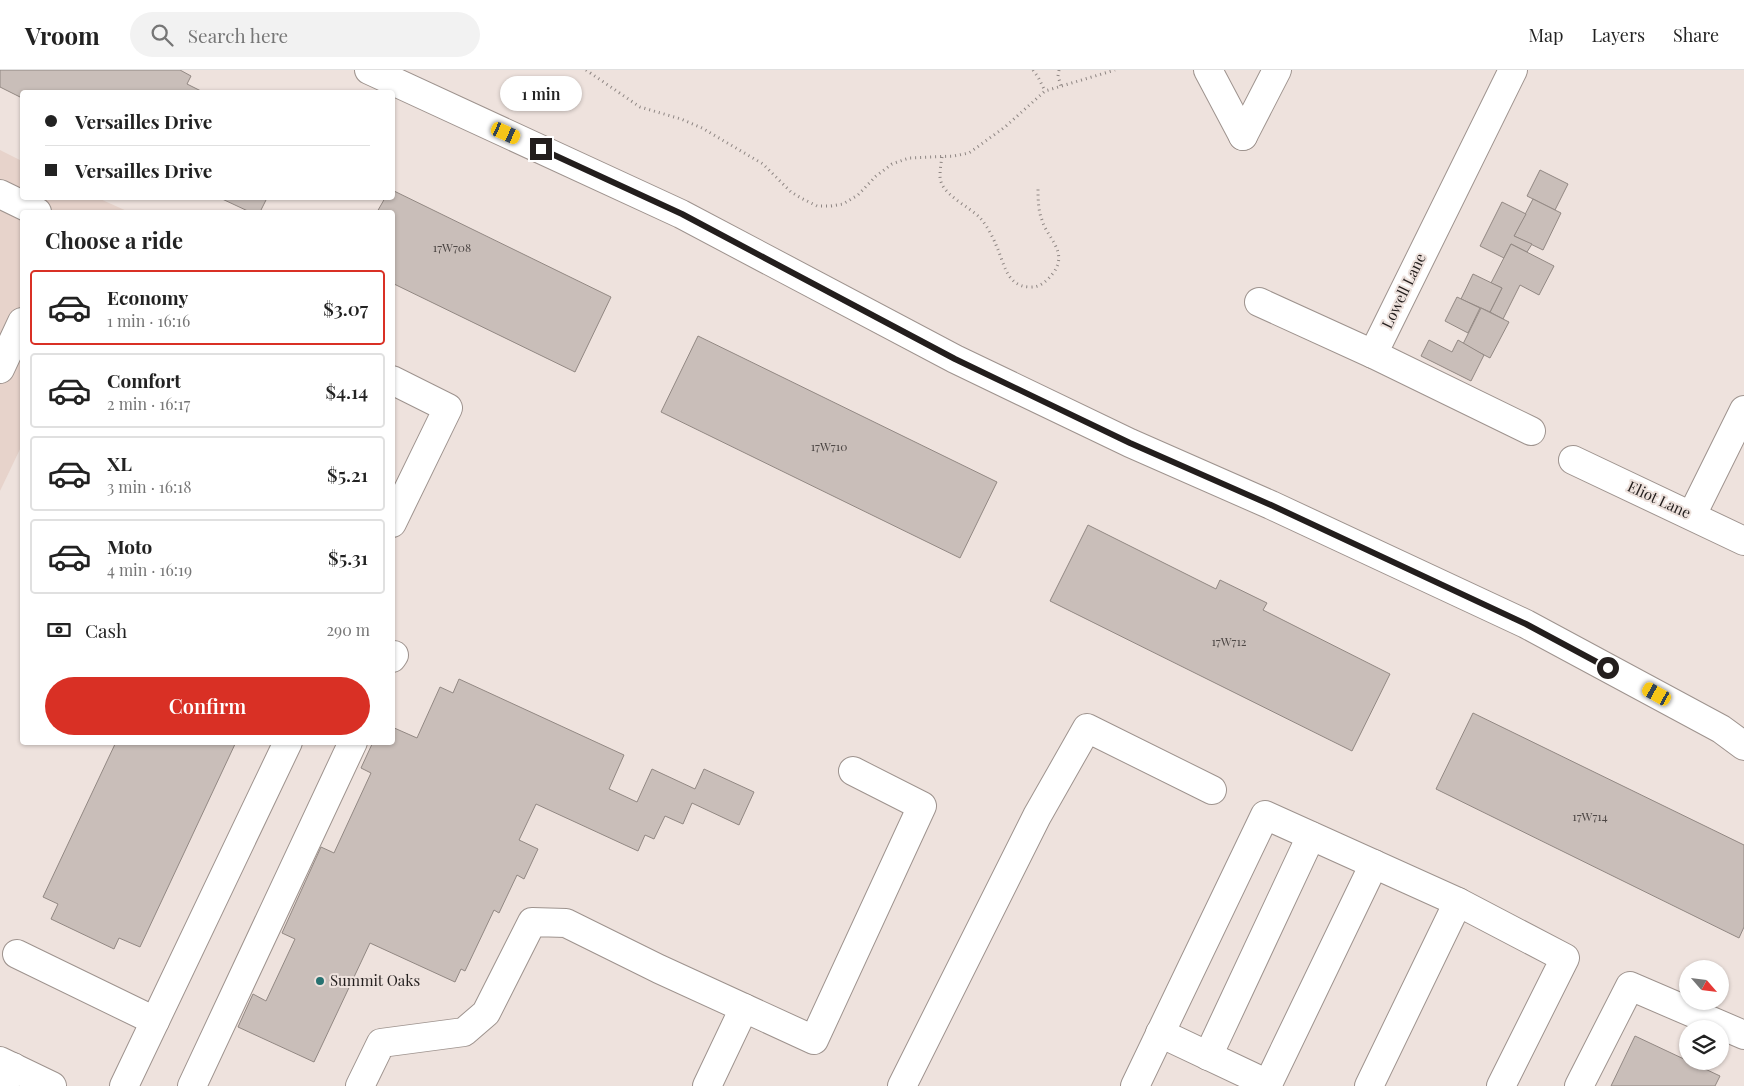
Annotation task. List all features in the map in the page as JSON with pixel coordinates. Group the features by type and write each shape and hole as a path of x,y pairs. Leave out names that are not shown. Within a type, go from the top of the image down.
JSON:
{"street":[{"path":"369,70 682,214 955,359 1114,435 1271,505 1526,624 1721,729 1744,746"},
{"path":"1208,70 1243,136 1277,70"},
{"name":"Lowell Lane","path":"1373,354 1513,70"},
{"path":"0,194 33,210"},
{"path":"1259,302 1373,354 1531,431"},
{"path":"0,369 20,326"},
{"path":"395,382 448,408 395,518"},
{"path":"1692,515 1744,410"},
{"name":"Eliot Lane","path":"1573,460 1744,541"},
{"path":"902,1086 1037,816 1087,728 1212,790"},
{"path":"124,1086 287,745"},
{"path":"192,1086 352,745"},
{"path":"360,1086 381,1043 464,1032 486,1013 532,922 566,923 658,969 814,1040 922,806 853,771"},
{"path":"1135,1086 1265,815 1458,902 1565,958 1501,1086"},
{"path":"1208,1056 1311,836"},
{"path":"1160,1033 1268,1084 1374,864"},
{"path":"1369,1086 1458,902"},
{"path":"17,954 155,1020"},
{"path":"1579,1086 1630,986 1744,1035"},
{"path":"707,1086 744,1008"},
{"path":"5,1071 52,1086"}],"path":[{"path":"586,70 640,106 702,128 763,164 791,192 818,206 837,205 850,200 892,164 909,158 942,157 969,153 1005,127 1045,91 1115,70"},
{"path":"1033,70 1045,91"},
{"path":"1059,70 1058,76 1061,86"},
{"path":"942,157 940,178 947,192 981,219 997,246 1003,267 1012,280 1023,287 1035,288 1043,284 1058,266 1058,252 1042,222 1038,202 1038,186"}],"shaded area":[{"path":"0,150 20,160 20,200 102,200 125,210 20,210 20,449 0,491"}],"building":[{"path":"0,70 180,70 191,76 187,84 199,90 20,90 20,97 0,87"},
{"path":"1540,170 1568,184 1555,210 1527,196"},
{"path":"395,191 611,297 575,372 395,284 395,210 378,210 384,200 395,200"},
{"path":"1533,199 1561,213 1543,250 1514,236"},
{"path":"224,200 266,200 261,210 246,210"},
{"path":"1502,202 1526,214 1514,236 1532,244 1527,252 1511,244 1504,258 1480,246"},
{"path":"1511,244 1554,266 1539,295 1520,285 1503,319 1490,312 1502,288 1491,283"},
{"path":"1473,274 1502,288 1490,312 1461,299"},
{"path":"1457,297 1480,308 1468,333 1445,321"},
{"path":"1481,308 1509,322 1490,358 1463,344"},
{"path":"698,336 997,482 960,558 661,412"},
{"path":"1429,340 1452,352 1458,340 1484,355 1471,381 1421,356"},
{"path":"1088,525 1216,589 1220,580 1267,603 1263,610 1390,674 1352,751 1050,601"},
{"path":"459,679 624,755 609,789 637,802 652,769 695,789 704,769 754,792 739,825 692,803 683,824 665,816 654,839 645,835 638,851 536,804 519,840 538,849 524,879 517,875 499,913 494,910 465,971 461,969 455,982 370,943 314,1062 238,1027 253,994 266,1001 295,939 282,933 321,847 334,853 371,773 361,768 372,745 395,745 395,728 417,738 440,687 453,693"},
{"path":"1473,713 1744,845 1744,927 1739,938 1436,789"},
{"path":"115,745 235,745 140,947 119,938 114,949 51,919 58,904 43,897"},
{"path":"1635,1036 1679,1057 1679,1070 1707,1070 1720,1076 1715,1086 1611,1086"}],"place":[{"name":"Summit Oaks","path":"320,981"}],"route":[{"path":"541,149 682,214 955,359 1130,443 1271,505 1526,624 1608,668"}]}
